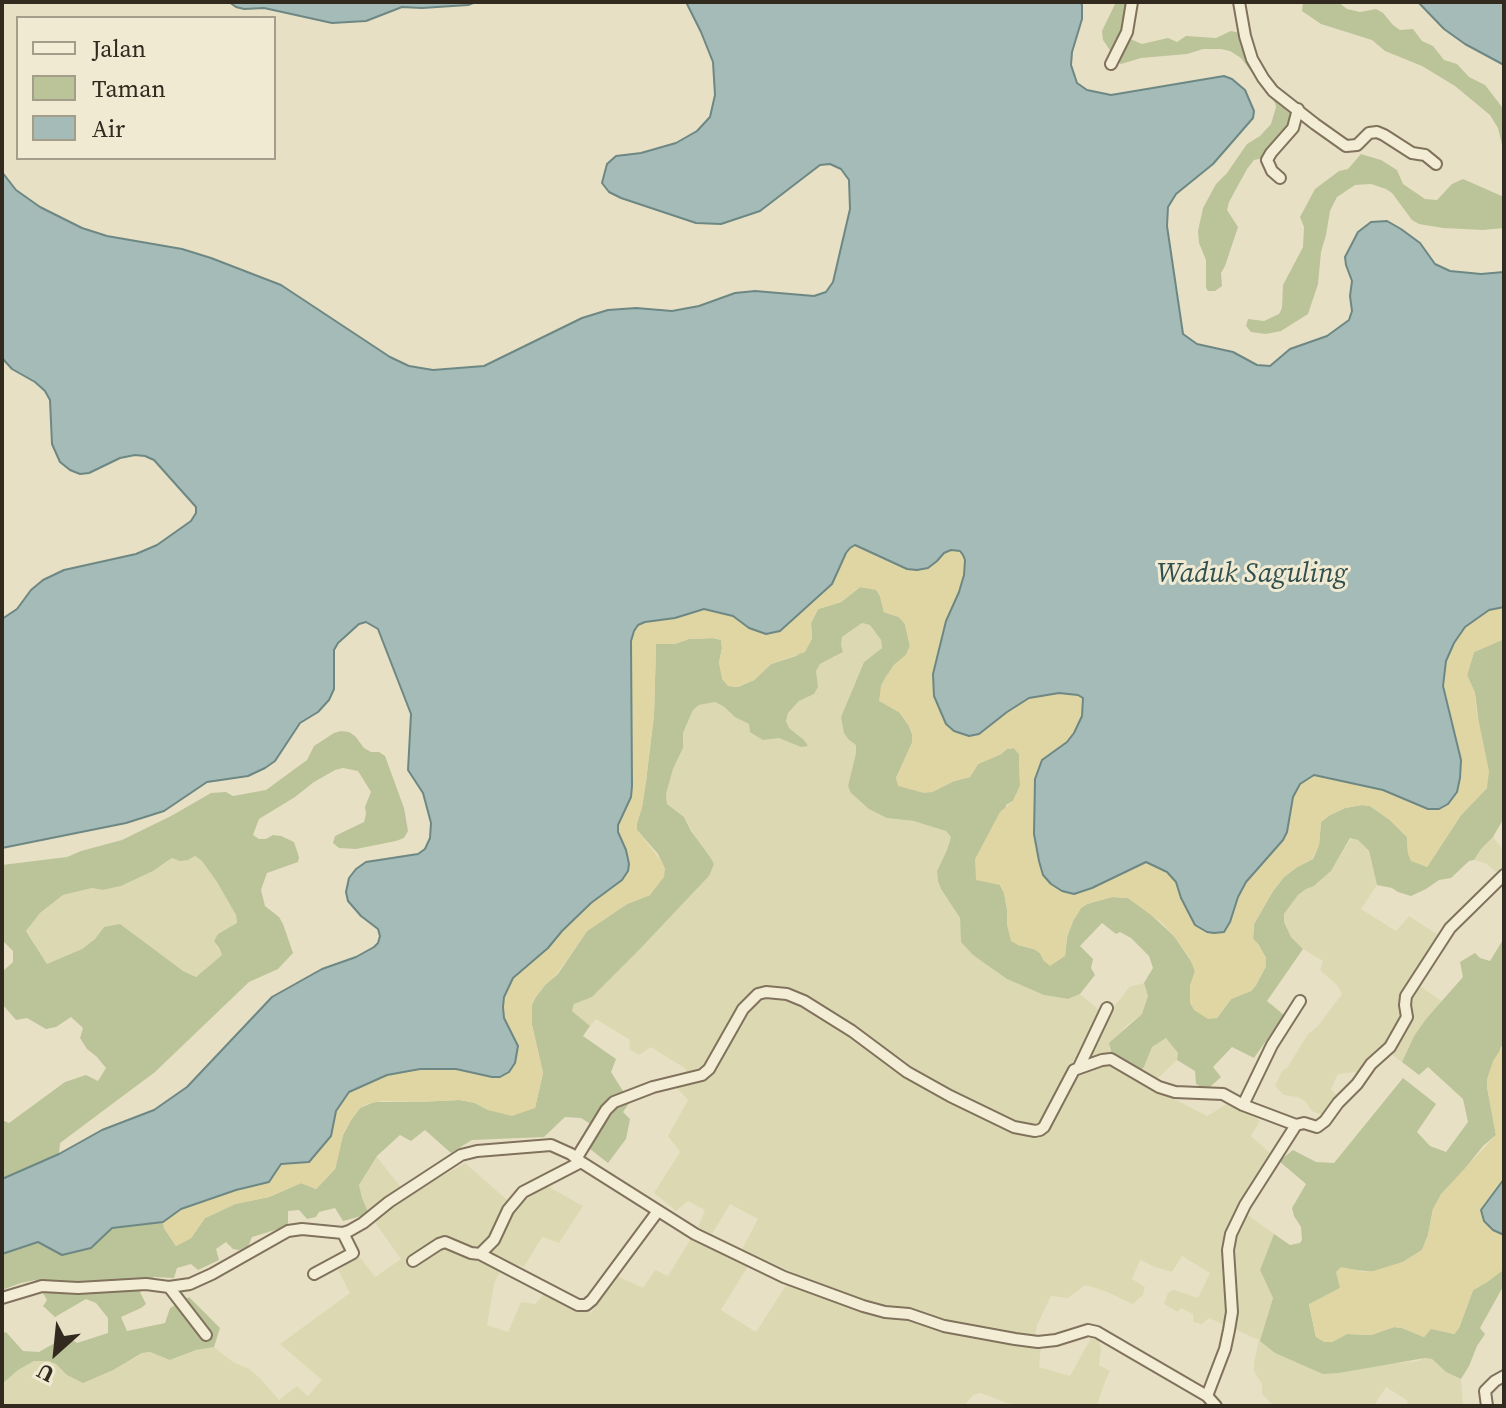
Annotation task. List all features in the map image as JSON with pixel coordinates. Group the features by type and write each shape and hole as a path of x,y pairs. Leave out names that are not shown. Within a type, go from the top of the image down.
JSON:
{"street":[{"path":"1111,64 1127,32 1132,2"},
{"path":"1239,2 1252,59 1273,91 1346,146 1357,145 1369,133 1377,132 1412,153 1425,155 1436,164"},
{"path":"1280,178 1267,160 1293,128 1298,109"},
{"path":"1079,1067 1111,1059 1159,1087 1186,1093 1223,1094 1296,1125 1322,1125 1371,1064 1386,1053 1407,1017 1405,1000 1415,980 1450,928 1504,875"},
{"path":"480,1254 494,1240 508,1210 523,1192 579,1160 606,1110 614,1102 653,1087 702,1075 709,1069 743,1009 758,994 787,994 804,1001 852,1031 907,1072 1014,1127 1035,1131 1044,1127 1071,1074 1079,1067 1107,1008"},
{"path":"1243,1105 1272,1045 1300,1001"},
{"path":"1207,1396 1225,1349 1232,1312 1228,1250 1231,1234 1245,1205 1296,1125"},
{"path":"2,1298 42,1286 78,1288 146,1284 169,1287 190,1284 290,1231 302,1229 343,1233 363,1223 389,1202 461,1155 551,1145 562,1148 695,1234 784,1277 863,1306 909,1314 944,1326 1027,1340 1056,1340 1088,1330 1097,1332 1207,1396 1216,1406"},
{"path":"413,1261 445,1242 480,1254 578,1305 586,1305 658,1211"},
{"path":"314,1274 353,1253 343,1233"},
{"path":"169,1287 206,1335"},
{"path":"1487,1406 1485,1391 1504,1376"}],"shaded area":[{"path":"862,623 870,625 881,640 882,648 864,662 841,717 849,740 856,744 848,786 887,818 939,827 951,837 937,871 938,881 960,918 962,942 973,955 1000,974 1044,995 1068,999 1080,994 1100,1011 1108,1013 1129,987 1144,983 1148,996 1146,1005 1142,1014 1126,1026 1109,1048 1112,1056 1144,1067 1152,1047 1166,1037 1178,1053 1177,1060 1156,1080 1157,1090 1207,1116 1227,1104 1250,1113 1260,1121 1251,1136 1270,1153 1238,1208 1274,1234 1260,1270 1273,1298 1268,1315 1275,1353 1339,1373 1432,1359 1446,1372 1461,1379 1463,1406 1405,1406 1408,1401 1386,1387 1374,1406 1274,1406 1262,1394 1262,1384 1254,1371 1259,1340 1209,1318 1202,1324 1193,1322 1193,1314 1181,1308 1178,1312 1164,1304 1168,1293 1175,1290 1198,1298 1210,1273 1182,1256 1172,1272 1140,1260 1132,1279 1145,1287 1143,1295 1133,1304 1085,1285 1068,1298 1051,1296 1037,1325 1033,1346 1041,1347 1039,1367 1070,1376 1091,1338 1099,1341 1099,1365 1110,1371 1097,1406 1021,1406 981,1393 973,1395 964,1406 2,1406 2,1384 34,1361 49,1361 67,1375 135,1358 142,1353 150,1352 171,1360 214,1347 233,1362 249,1369 279,1400 297,1386 308,1396 322,1380 280,1344 350,1293 338,1270 359,1256 375,1277 401,1259 369,1214 362,1198 359,1185 376,1156 408,1196 465,1163 514,1206 547,1186 583,1206 559,1243 542,1237 524,1267 505,1261 494,1284 487,1325 508,1332 521,1302 535,1304 546,1292 591,1313 617,1276 643,1288 655,1270 668,1276 692,1237 748,1266 721,1310 756,1332 794,1273 742,1249 758,1219 730,1204 712,1234 698,1227 705,1210 688,1201 676,1211 654,1193 680,1152 668,1136 688,1100 677,1088 686,1069 651,1047 639,1055 629,1049 630,1040 596,1019 590,1026 572,1011 574,1004 592,997 709,876 696,838 684,817 667,804 666,794 683,748 683,733 693,710 699,705 715,702 735,717 801,747 798,735 786,721 788,713 799,701 814,694 816,671 820,664 836,656 842,637"},
{"path":"1493,837 1504,851 1504,879 1487,864 1474,860"},
{"path":"1351,838 1358,840 1369,852 1377,885 1361,909 1396,931 1409,916 1438,935 1410,979 1443,1002 1414,1036 1402,1062 1381,1047 1358,1072 1338,1074 1331,1089 1338,1097 1324,1116 1312,1111 1305,1101 1284,1095 1275,1086 1308,1034 1342,994 1320,969 1323,961 1291,937 1284,914 1298,895 1331,871"},
{"path":"195,856 217,882 236,915 237,924 214,941 222,955 196,977 183,971 127,929 104,927 82,949 47,964 26,930 40,913 63,895 92,888 103,890 121,886 173,858 188,860"}],"green space":[{"path":"1116,2 1129,2 1123,36 1142,44 1168,38 1177,42 1186,36 1216,38 1231,31 1250,35 1260,67 1305,114 1299,128 1287,139 1278,155 1254,160 1229,202 1227,210 1238,227 1221,273 1222,286 1215,291 1206,288 1206,260 1199,243 1203,208 1216,184 1247,144 1271,124 1275,103 1241,58 1230,51 1203,49 1121,64 1103,40 1102,31"},
{"path":"1303,2 1338,2 1347,9 1360,12 1376,9 1400,30 1413,29 1444,60 1457,64 1469,77 1485,85 1504,107 1504,153 1498,128 1490,115 1455,86 1422,66 1385,51 1372,40 1321,24 1302,11"},
{"path":"1361,154 1381,160 1397,170 1403,184 1425,199 1437,200 1452,184 1463,179 1504,197 1504,228 1483,230 1419,224 1386,189 1371,184 1355,185 1337,197 1330,211 1318,284 1308,314 1281,331 1266,334 1251,332 1246,326 1248,319 1264,321 1279,314 1282,308 1283,285 1303,247 1304,227 1300,217 1315,189 1339,171 1348,169"},
{"path":"860,587 876,589 884,612 899,617 905,624 910,646 881,686 912,734 912,743 896,778 932,792 970,777 978,764 1007,749 1014,748 1019,754 1020,786 1013,801 1006,805 1000,885 1007,909 1007,925 1018,945 1034,949 1044,961 1065,956 1067,937 1081,908 1112,897 1128,898 1174,936 1193,964 1195,971 1190,987 1217,1018 1231,999 1251,991 1256,985 1266,966 1266,958 1253,939 1254,924 1284,877 1313,859 1319,845 1321,822 1345,808 1370,806 1407,837 1408,854 1427,867 1461,815 1487,788 1475,693 1467,675 1474,652 1504,639 1504,818 1474,860 1451,878 1439,880 1411,896 1377,885 1369,851 1358,840 1350,838 1331,871 1298,895 1284,914 1291,937 1303,949 1267,1001 1284,1015 1254,1058 1232,1047 1213,1067 1221,1077 1210,1087 1201,1087 1196,1084 1195,1071 1177,1060 1178,1053 1166,1038 1152,1047 1144,1067 1134,1077 1112,1056 1109,1043 1142,1014 1148,996 1144,983 1153,968 1149,956 1131,938 1120,932 1116,934 1102,923 1080,946 1093,959 1091,968 1095,975 1080,994 1068,999 1044,995 1007,979 973,955 961,942 960,918 938,881 937,871 951,837 946,831 914,821 887,818 869,809 851,793 848,786 856,745 844,733 841,717 864,662 882,648 881,640 870,625 862,623 842,637 843,652 820,664 816,671 818,687 814,694 799,701 788,713 786,721 789,728 808,746 801,747 779,738 763,740 750,732 749,724 715,702 699,705 693,710 683,733 683,748 666,794 667,804 684,817 714,864 709,876 640,949 592,997 574,1004 572,1011 590,1026 583,1036 616,1059 611,1072 630,1102 623,1112 630,1119 626,1139 608,1163 590,1149 600,1130 581,1118 565,1117 544,1137 472,1140 451,1153 425,1130 411,1141 400,1135 377,1156 359,1185 369,1214 343,1221 335,1208 307,1219 299,1210 288,1211 288,1226 252,1237 248,1247 233,1249 226,1242 216,1249 219,1260 198,1270 191,1264 177,1268 174,1278 154,1277 140,1292 146,1304 121,1317 127,1331 165,1323 170,1308 189,1297 220,1328 214,1347 170,1360 150,1352 142,1353 83,1383 67,1375 56,1364 34,1361 2,1384 2,1334 6,1332 23,1351 39,1352 67,1336 77,1343 108,1333 108,1318 96,1303 86,1299 55,1317 43,1306 47,1300 35,1280 2,1290 2,1254 38,1242 91,1248 112,1228 163,1222 176,1246 191,1238 205,1218 235,1204 269,1197 301,1183 316,1189 335,1169 343,1135 351,1120 360,1108 374,1102 460,1100 488,1110 535,1108 543,1073 532,1025 535,998 558,974 587,931 627,904 650,895 665,869 658,854 637,830 654,715 656,644 674,644 689,639 721,640 719,663 728,686 738,687 754,680 771,664 796,656 812,639 811,623 818,609 841,602"},
{"path":"349,732 364,748 385,756 404,808 408,831 404,838 356,849 339,848 333,843 335,836 364,822 365,807 371,792 358,771 343,768 314,782 259,819 253,835 259,839 281,836 294,842 299,857 298,862 267,873 261,890 265,906 283,924 293,953 278,969 249,982 155,1072 60,1143 59,1154 2,1179 2,1120 9,1123 65,1082 86,1075 98,1081 106,1068 87,1049 80,1038 83,1028 71,1017 56,1027 46,1029 27,1018 16,1020 3,1005 2,972 13,962 13,951 2,940 2,865 67,857 122,840 211,793 226,792 233,796 266,790 307,760 314,746 334,733","holes":["195,856 202,861 236,915 237,923 218,934 214,941 222,955 196,977 183,971 120,924 104,927 82,949 47,964 26,931 40,913 63,895 92,888 103,890 121,886 172,858 180,861"]},
{"path":"1504,938 1504,1044 1487,1087 1496,1135 1483,1146 1433,1209 1422,1250 1403,1262 1373,1272 1341,1268 1340,1288 1309,1305 1316,1337 1332,1342 1347,1334 1371,1335 1394,1327 1424,1337 1431,1328 1454,1334 1473,1290 1504,1269 1504,1285 1480,1328 1485,1334 1469,1366 1461,1379 1446,1372 1432,1359 1425,1358 1323,1374 1275,1353 1260,1341 1273,1298 1260,1270 1274,1234 1290,1245 1302,1240 1301,1227 1292,1208 1306,1184 1279,1161 1293,1150 1316,1162 1334,1163 1403,1078 1436,1104 1417,1132 1430,1146 1446,1152 1468,1122 1463,1099 1428,1067 1419,1075 1402,1062 1426,1019 1463,977 1460,962 1475,953 1490,961"}],"sand":[{"path":"855,545 907,569 937,561 951,550 960,551 963,555 964,575 946,621 933,674 934,696 946,724 954,731 969,736 979,734 1029,698 1059,693 1083,698 1082,716 1074,733 1042,760 1035,808 1034,834 1043,875 1062,891 1074,894 1092,888 1146,862 1167,872 1176,882 1181,898 1230,922 1246,882 1287,832 1293,797 1300,784 1315,775 1383,790 1428,809 1461,760 1443,686 1446,660 1465,627 1489,610 1504,607 1504,639 1474,652 1467,675 1475,693 1489,771 1487,788 1461,815 1427,867 1411,861 1407,837 1370,806 1345,808 1321,822 1319,845 1312,859 1284,877 1254,924 1253,939 1266,958 1266,966 1256,985 1251,991 1231,999 1217,1018 1208,1019 1194,1010 1190,1003 1190,986 1195,971 1189,957 1162,923 1128,898 1112,897 1081,908 1067,937 1065,956 1050,966 1034,949 1011,941 1004,893 1000,885 976,880 975,859 1000,812 1013,801 1020,786 1019,754 1014,748 1007,749 978,764 970,777 932,792 898,786 896,778 912,743 912,734 900,713 879,701 885,678 910,646 905,624 899,617 884,612 876,590 860,587 841,602 818,609 811,623 812,639 805,652 771,664 754,680 738,687 728,686 722,679 719,663 721,640 689,639 675,644 656,644 654,715 637,830 662,862 664,877 650,895 627,904 587,931 557,974 535,998 532,1025 543,1073 535,1108 512,1116 460,1100 367,1104 360,1108 343,1135 335,1169 316,1189 301,1183 269,1197 235,1204 205,1218 191,1238 176,1246 163,1222 181,1209 269,1182 281,1164 309,1162 331,1136 336,1111 349,1092 387,1075 420,1069 456,1069 500,1077 518,1046 504,1018 503,1007 513,978 548,948 591,903 622,880 626,850 618,825 631,797 631,641 638,625 704,609 733,616 749,628 779,631 841,566 846,553"},
{"path":"1504,1044 1504,1179 1481,1210 1493,1230 1504,1235 1504,1269 1473,1290 1454,1334 1431,1329 1424,1337 1394,1327 1371,1335 1347,1334 1332,1342 1324,1342 1316,1337 1309,1304 1340,1288 1336,1272 1341,1267 1373,1271 1403,1262 1422,1250 1433,1209 1441,1194 1496,1135 1487,1079 1493,1061"}],"water":[{"path":"229,2 476,2 468,5 402,7 366,21 332,23 264,8 244,9"},
{"name":"Waduk Saguling","path":"686,2 1080,2 1082,19 1071,65 1077,83 1087,90 1111,95 1224,76 1232,79 1245,90 1254,111 1253,118 1213,164 1176,194 1168,207 1167,226 1183,334 1197,344 1233,352 1257,365 1270,366 1290,349 1327,336 1349,320 1352,281 1345,257 1358,232 1371,222 1387,221 1401,229 1420,243 1435,264 1450,271 1481,274 1504,272 1504,607 1489,610 1465,627 1446,661 1443,686 1461,760 1457,792 1448,804 1439,809 1428,809 1383,790 1314,775 1300,784 1293,797 1283,840 1246,882 1224,932 1207,932 1195,925 1176,882 1167,872 1146,862 1092,888 1074,894 1062,891 1043,875 1039,861 1034,834 1035,779 1042,760 1074,733 1082,716 1083,698 1059,693 1029,698 979,734 969,736 954,731 946,724 934,696 933,674 946,621 964,575 963,555 960,551 951,550 928,568 917,570 907,569 855,545 846,553 832,584 780,631 766,634 749,628 733,616 704,609 675,618 645,622 634,631 631,641 632,786 631,797 618,825 626,850 628,871 622,880 591,903 548,948 513,978 503,1007 504,1018 518,1046 515,1063 509,1072 492,1077 456,1069 420,1069 387,1075 349,1092 336,1111 331,1136 309,1162 281,1164 269,1182 181,1209 163,1222 112,1228 91,1248 62,1255 38,1242 2,1254 2,1179 59,1154 102,1130 154,1110 187,1087 272,997 322,969 374,947 380,936 378,929 348,901 349,878 366,862 418,854 425,849 430,838 431,823 423,793 408,770 411,714 378,629 366,622 359,624 334,650 334,689 329,700 318,712 300,723 275,761 265,768 248,776 207,782 164,811 126,823 2,848 2,619 17,609 43,580 64,570 136,554 157,545 191,521 196,507 154,460 145,456 120,458 89,473 80,474 60,462 52,444 50,400 45,391 12,369 2,358 2,172 16,190 40,207 82,228 107,236 182,249 281,285 390,357 409,366 433,370 484,366 582,318 608,310 636,308 672,311 699,306 735,293 755,291 814,296 826,292 833,282 850,209 849,180 841,169 830,164 820,165 760,211 721,224 696,223 621,198 609,192 602,183 607,164 616,156 676,143 697,131 710,117 715,95 713,62"},
{"path":"1418,2 1504,2 1504,65 1444,29"},
{"path":"1504,1179 1504,1235 1484,1221 1481,1210"}]}
